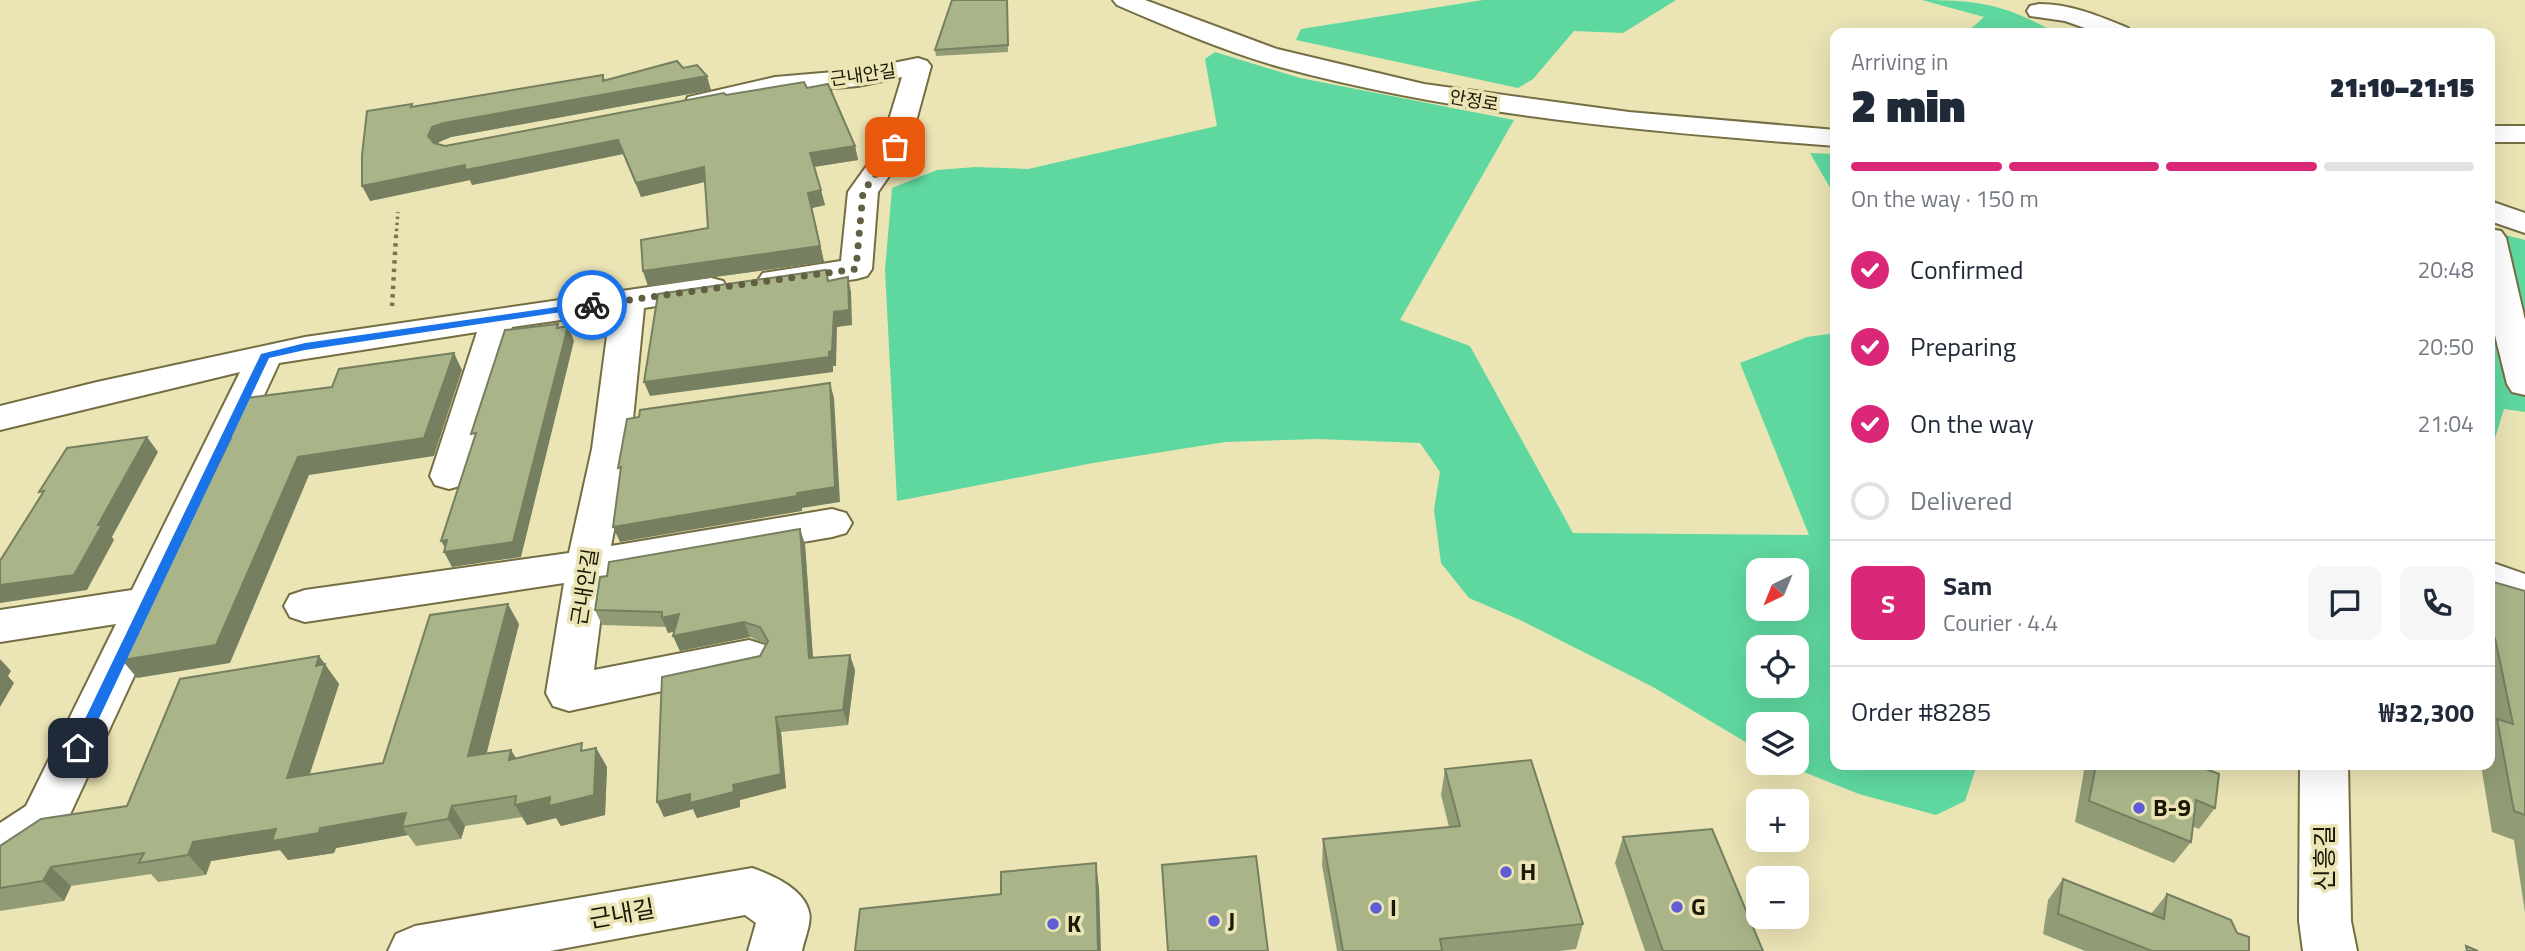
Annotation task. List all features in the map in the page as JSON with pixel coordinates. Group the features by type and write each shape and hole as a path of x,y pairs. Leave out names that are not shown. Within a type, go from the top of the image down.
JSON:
{"street":[{"name":"안정로","path":"1125,0 1209,34 1287,60 1384,85 1502,106 1654,124 1830,138"},
{"path":"2032,5 2070,28"},
{"path":"2032,5 2076,16 2106,28"},
{"name":"근내안길","path":"0,418 305,346 856,269 863,192 895,147 918,66 858,78 775,85 668,109"},
{"path":"2495,134 2525,134"},
{"path":"2495,219 2525,224"},
{"path":"2495,242 2502,296 2525,384"},
{"name":"근내안길","path":"628,299 611,449 587,565 569,693 749,657"},
{"path":"449,476 498,319"},
{"path":"0,851 43,821 265,356"},
{"path":"614,415 655,409"},
{"path":"305,606 587,565 832,523"},
{"path":"2495,580 2525,591"},
{"path":"0,626 147,603"},
{"name":"신흥길","path":"2324,770 2325,921 2330,951"},
{"name":"근내길","path":"415,951 752,891 784,914 775,951"}],"path":[{"path":"380,336 391,310 398,212"}],"green space":[{"path":"1483,0 1676,0 1623,33 1574,31 1533,79 1518,88 1296,40 1301,29"},
{"path":"1922,0 1960,1 1992,6 2046,28 1972,28 1984,17"},
{"path":"1215,52 1300,78 1514,120 1400,320 1470,346 1573,533 1809,535 1740,363 1807,337 1830,334 1830,770 1975,770 1965,801 1936,815 1859,794 1809,774 1809,712 1746,712 1746,742 1653,687 1520,620 1469,598 1441,563 1434,510 1440,472 1420,443 1318,439 1225,442 1093,463 897,501 885,270 892,188 937,170 976,167 1028,169 1217,126 1205,59"},
{"path":"1810,153 1830,154 1830,188"},
{"path":"2495,232 2525,240 2525,412 2504,409 2495,438"}],"building":[{"path":"952,0 1007,0 1008,45 935,50"},
{"path":"677,61 683,68 697,65 707,76 444,123 432,127 428,136 434,143 445,146 724,93 726,95 804,82 807,88 828,84 855,146 810,153 821,190 808,193 820,246 643,271 641,240 708,228 704,167 636,183 618,140 465,170 465,165 362,186 367,111 412,104 411,107 603,75 603,81"},
{"path":"826,270 828,281 848,277 849,310 834,312 832,351 829,352 829,357 644,382 658,294"},
{"path":"558,324 557,328 568,326 513,542 444,552 447,540 441,541 476,433 471,434 505,330"},
{"path":"454,353 424,438 298,457 216,645 122,660 231,438 227,438 247,398 332,387 339,369"},
{"path":"830,383 835,487 797,493 797,496 613,527 621,467 618,468 627,419 639,417 640,410"},
{"path":"147,437 98,525 102,525 74,575 0,585 0,561 44,491 39,492 67,448"},
{"path":"800,529 809,658 850,655 843,710 776,717 781,774 733,785 734,792 690,803 690,794 657,802 662,677 760,656 768,641 760,627 744,622 673,636 679,614 662,618 662,612 595,610 600,577 607,576 609,562"},
{"path":"2495,582 2525,591 2525,815 2514,811 2497,719 2513,724 2495,638"},
{"path":"508,604 468,756 511,750 509,760 582,743 581,751 596,748 594,795 549,806 550,797 515,805 516,796 452,806 448,819 402,827 406,813 320,828 319,833 272,841 276,829 193,842 188,855 139,863 144,853 51,867 43,881 0,888 0,846 41,819 127,806 180,679 319,656 316,666 325,664 287,778 383,763 430,615"},
{"path":"1531,760 1583,924 1440,939 1442,951 1343,951 1323,839 1460,826 1445,769"},
{"path":"2095,770 2208,770 2219,774 2215,808 2196,800 2191,842 2089,801"},
{"name":"G","path":"1712,829 1746,910 1746,929 1754,929 1763,951 1663,951 1623,837"},
{"name":"J","path":"1256,856 1268,951 1168,951 1162,865"},
{"path":"1096,863 1098,951 855,951 860,909 1001,894 1001,872"},
{"path":"2063,879 2164,919 2167,894 2231,920 2237,933 2249,937 2249,951 2152,951 2058,914"}],"way so far":[{"path":"592,305 856,269 863,192 895,147"}],"place":[{"name":"B-9","path":"2139,808"},
{"name":"H","path":"1506,872"},
{"name":"G","path":"1677,907"},
{"name":"I","path":"1376,908"},
{"name":"J","path":"1214,921"},
{"name":"K","path":"1053,924"}],"route":[{"path":"78,748 265,356 305,346 592,305"}]}
